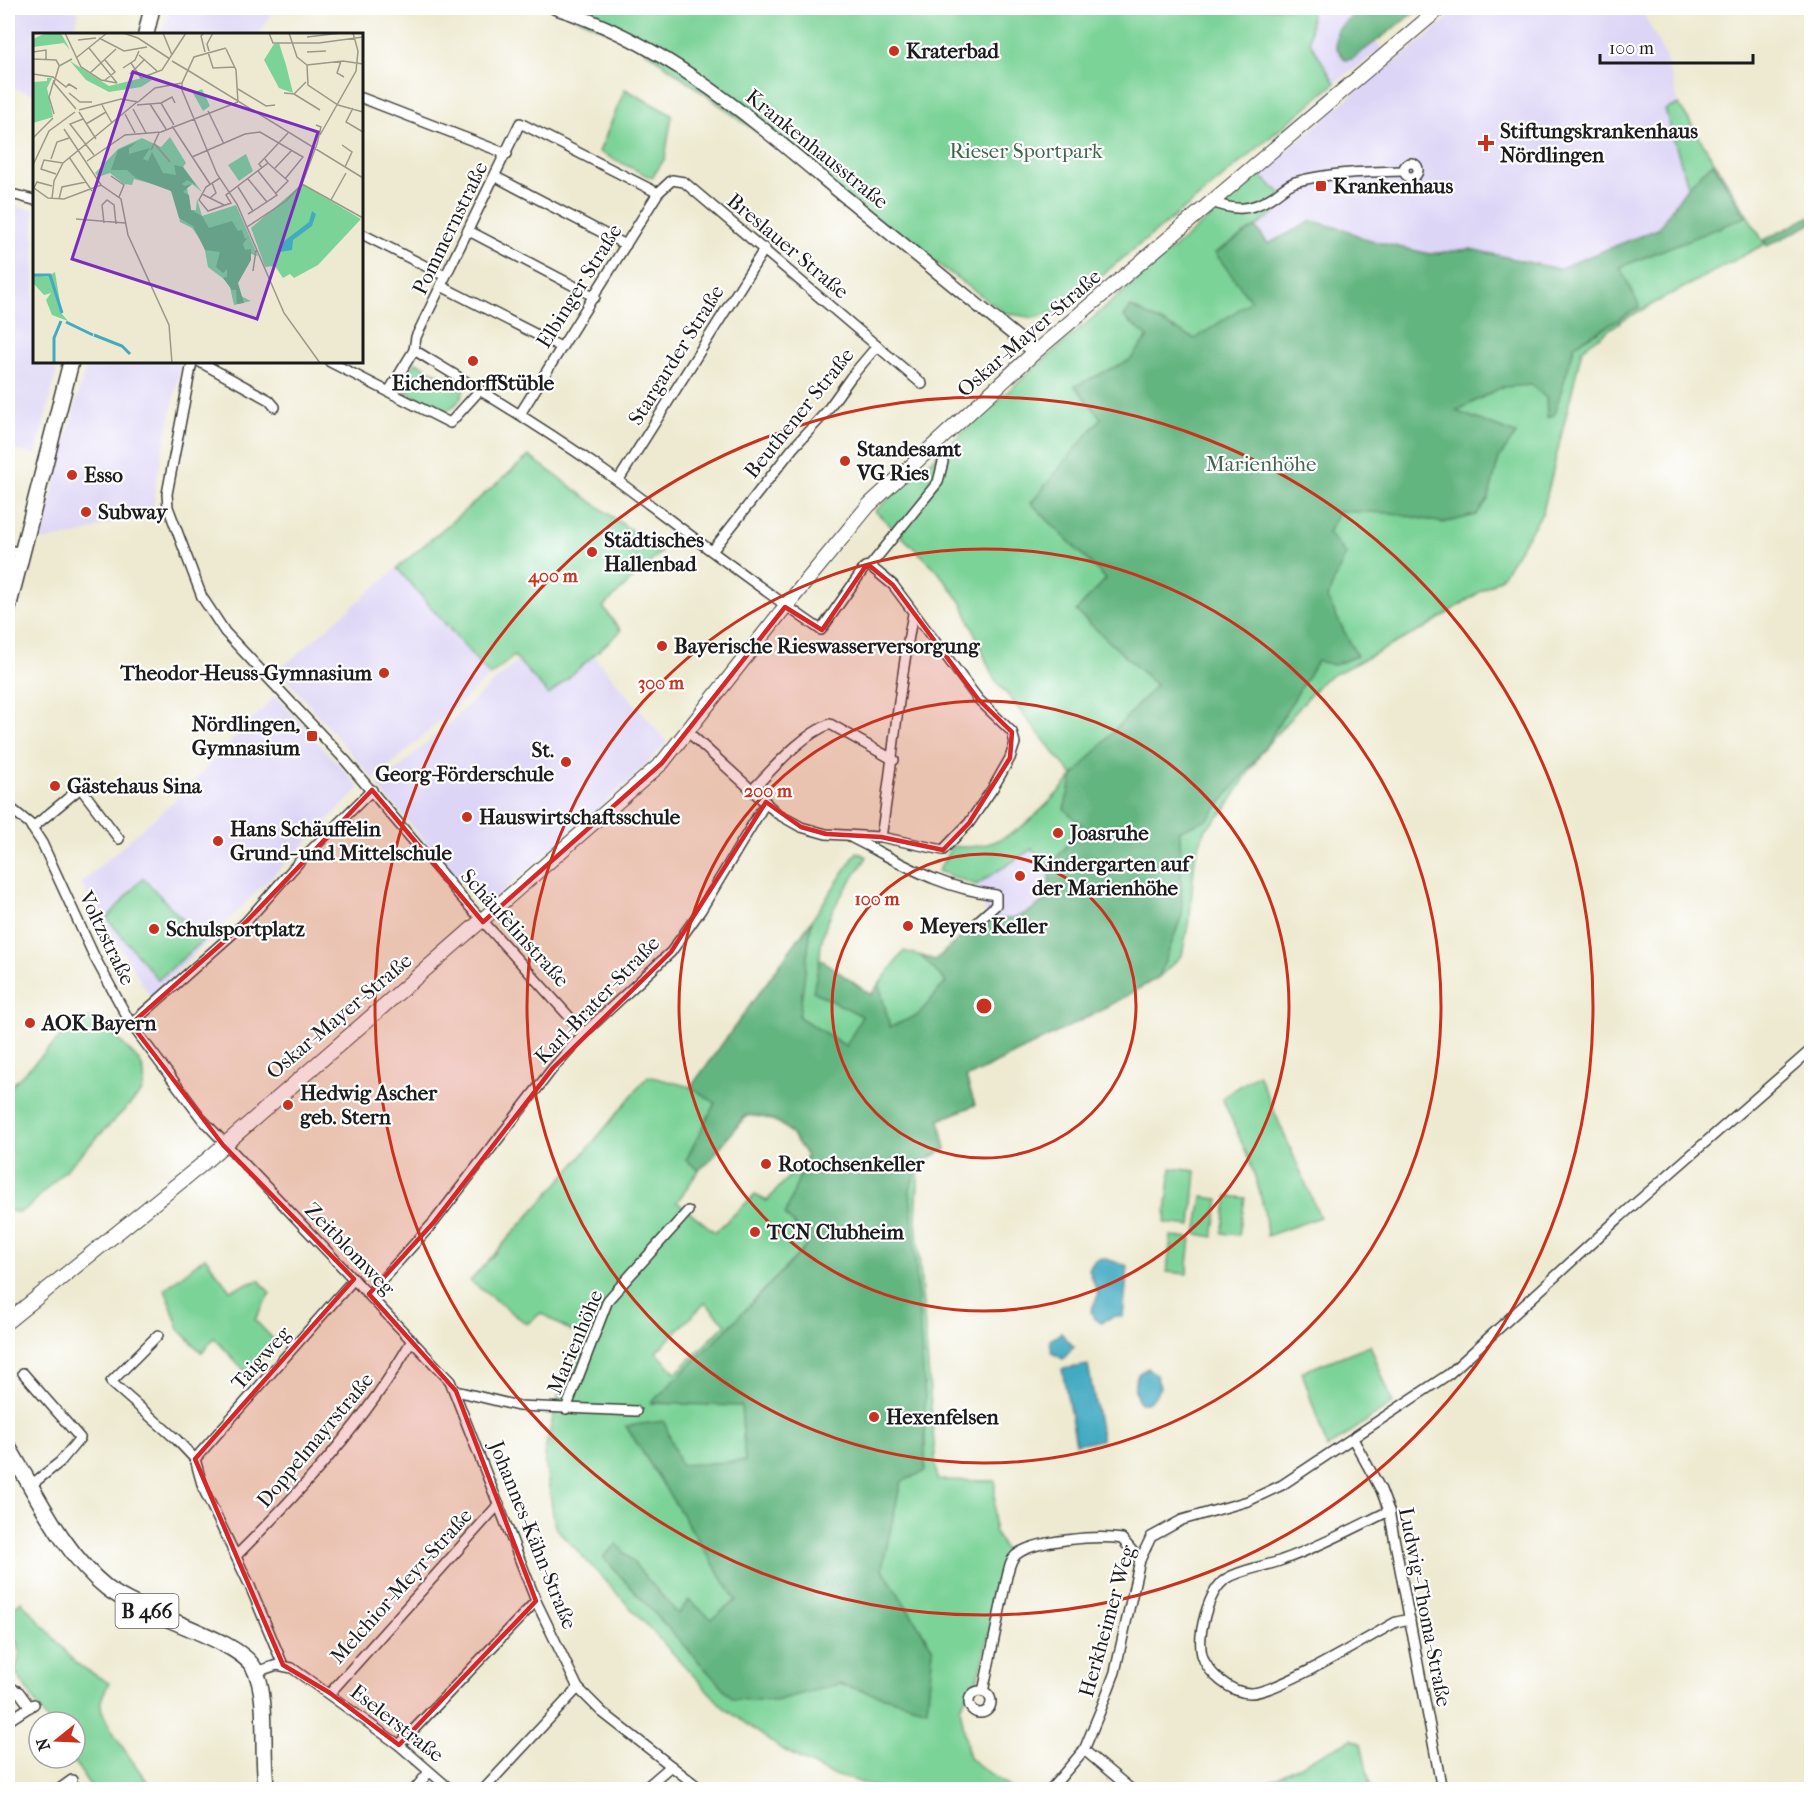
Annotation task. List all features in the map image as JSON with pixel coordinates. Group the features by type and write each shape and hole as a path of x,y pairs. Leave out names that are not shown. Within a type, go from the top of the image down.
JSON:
{"main road":[{"path":"147,29 152,8"},
{"name":"Oskar-Mayer-Straße","path":"8,1321 171,1190 356,1028 483,922 662,763 784,607 869,505 1035,352 1440,8"},
{"path":"8,608 71,363"},
{"name":"B 466","path":"8,1447 62,1538 104,1586 154,1614 236,1650 249,1661 256,1672"},
{"path":"256,1672 261,1689 267,1790"}],"street":[{"path":"145,8 147,29"},
{"path":"147,29 160,8"},
{"name":"Krankenhausstraße","path":"555,8 632,40 699,81 765,130 1035,352"},
{"path":"363,98 507,154"},
{"name":"Pommernstraße","path":"385,389 414,350 416,336 496,177 520,123 658,193"},
{"path":"1212,202 1243,210 1272,197 1292,183 1328,175 1404,171"},
{"path":"496,177 626,245"},
{"name":"Elbinger Straße","path":"520,414 658,193 672,180"},
{"name":"Breslauer Straße","path":"672,180 684,182 765,248 877,346"},
{"path":"8,194 33,200"},
{"path":"469,231 595,297"},
{"path":"363,234 446,276"},
{"name":"Stargarder Straße","path":"618,481 765,248"},
{"path":"441,286 561,347"},
{"name":"Beuthener Straße","path":"713,549 793,448 826,412 851,376 877,346 922,384"},
{"path":"414,350 520,414 618,481 713,549 784,607 821,630 865,567 870,566 938,482 943,462"},
{"name":"Schäufelinstraße","path":"192,363 167,494 168,507 201,597 229,637 372,790 483,922 584,1033"},
{"path":"202,363 269,400 275,407"},
{"path":"332,363 450,423 480,390"},
{"path":"8,550 23,553"},
{"path":"688,732 778,814 801,827 826,834 881,837 943,850 969,823 993,788 1010,758 1014,742 1012,732 978,699 893,585 870,566"},
{"path":"881,837 894,759 902,667 913,614"},
{"path":"752,790 793,750 820,728 830,724 894,759"},
{"path":"32,828 78,790 82,790 119,839"},
{"path":"131,1024 246,922 299,862 372,790"},
{"name":"Karl-Brater-Straße","path":"369,1294 434,1222 553,1068 584,1033 671,952 701,910 766,802"},
{"name":"Voltzstraße","path":"8,806 32,828 105,979 131,1024 223,1144"},
{"path":"847,836 910,870 947,886 996,895 996,905 979,920"},
{"name":"Herkheimer Weg","path":"1050,1790 1084,1750 1115,1672 1140,1560 1151,1537 1165,1528 1248,1501 1298,1475 1467,1360 1620,1217 1812,1049"},
{"name":"Zeitblomweg","path":"223,1144 234,1152 450,1380"},
{"name":"Marienhöhe","path":"636,1411 566,1409 608,1300 688,1211"},
{"name":"Taigweg","path":"195,1459 354,1279"},
{"path":"158,1335 111,1382 177,1440 195,1459 203,1488 236,1556 283,1665 256,1672"},
{"name":"Doppelmayrstraße","path":"236,1556 293,1497 342,1439 395,1371 412,1340"},
{"path":"23,1373 80,1438 60,1462 31,1485"},
{"name":"Johannes-Kähn-Straße","path":"450,1380 536,1601 578,1688 602,1712 702,1790"},
{"path":"456,1391 518,1406 566,1409"},
{"name":"Ludwig-Thoma-Straße","path":"1353,1439 1381,1490 1389,1511 1442,1790"},
{"name":"Melchior-Meyr-Straße","path":"330,1693 499,1504"},
{"path":"1389,1511 1282,1560 1227,1579 1218,1587 1211,1601 1201,1641 1203,1656 1212,1672 1231,1687 1248,1693 1259,1692 1291,1678 1396,1622 1410,1618"},
{"path":"982,1692 1006,1576 1013,1558 1018,1553 1051,1543 1107,1536 1122,1539 1140,1560"},
{"path":"399,1745 536,1601"},
{"name":"Eselerstraße","path":"283,1665 292,1668 330,1693 399,1745 451,1790"},
{"path":"8,1686 19,1692 32,1706 8,1721"},
{"path":"483,1790 578,1688"},
{"path":"1084,1750 1132,1790"},
{"path":"643,1790 671,1766"},
{"path":"414,1790 429,1772"},
{"path":"58,1790 72,1780"}],"highlighted area":[{"path":"870,566 893,585 978,699 1012,732 1010,758 969,823 943,850 881,837 826,834 801,827 766,802 671,952 553,1068 434,1222 369,1294 456,1391 536,1601 399,1745 330,1693 283,1665 195,1459 354,1279 223,1145 131,1024 246,922 372,790 483,922 662,763 785,607 822,630 865,567"}],"shaded area":[{"path":"8,8 61,8 79,12 73,33 33,33 33,94 8,87"},
{"path":"171,8 274,8 261,33 161,33"},
{"name":"Stiftungskrankenhaus Nördlingen","path":"1311,8 1376,8 1359,9 1352,59 1376,42 1395,63 1460,8 1641,8 1665,56 1679,104 1665,110 1688,186 1658,229 1558,269 1470,249 1430,254 1367,240 1346,230 1268,244 1255,227 1290,201 1259,175 1388,64 1377,52 1335,83 1310,42"},
{"path":"8,205 33,210 33,363 59,363 36,455 8,448"},
{"path":"87,363 182,363 155,486 154,506 84,533 40,541"},
{"name":"Theodor-Heuss-Gymnasium","path":"397,568 490,676 374,780 279,670"},
{"path":"594,656 667,742 629,782 483,908 378,787 518,660 549,695"},
{"name":"Hans Schäuffelin Grund- und Mittelschule","path":"275,696 360,788 151,998 81,883 176,799"},
{"name":"Kindergarten auf der Marienhöhe","path":"1032,849 1049,867 1050,894 1044,901 1016,919 988,919 976,885"}],"green space":[{"name":"Rieser Sportpark","path":"554,8 1311,8 1310,42 1335,83 1204,193 1057,311 1034,318 1005,313 632,41"},
{"path":"1421,8 1352,59 1345,60 1336,47 1337,30 1359,9"},
{"path":"625,89 672,115 665,158 652,178 599,152"},
{"name":"Marienhöhe","path":"1679,104 1765,244 1623,320 1582,349 1543,512 1501,578 1425,628 1323,680 1263,750 1224,811 1205,830 1195,856 1190,915 1182,955 1159,977 1100,1011 966,1078 975,1105 939,1120 946,1149 919,1164 916,1218 937,1480 995,1481 994,1531 1008,1555 979,1676 960,1707 969,1758 1011,1789 885,1789 827,1773 780,1748 723,1707 555,1527 544,1454 557,1401 582,1338 541,1313 527,1324 470,1281 575,1164 648,1076 691,1087 812,920 857,852 867,857 829,918 824,931 820,959 871,995 904,951 935,960 983,918 1012,918 1036,907 1050,894 1049,867 1032,849 976,885 938,871 952,846 971,847 989,844 1005,837 1034,817 1073,776 993,677 962,603 936,569 875,511 1033,369 1259,175 1290,201 1256,227 1268,244 1312,221 1346,230 1367,240 1430,254 1470,249 1558,269 1658,229 1688,186 1665,110","holes":["748,1115 770,1119 783,1126 807,1156 767,1201 755,1195 715,1232 677,1202 699,1170","705,1303 726,1324 676,1373 656,1352"]},
{"name":"Marienhöhe","path":"1713,163 1746,217 1620,267 1640,307 1575,345 1554,415 1547,418 1546,398 1532,385 1502,387 1456,411 1516,434 1499,458 1488,500 1476,515 1443,523 1392,513 1339,511 1328,533 1346,554 1327,598 1357,656 1334,665 1317,661 1263,750 1208,819 1180,830 1182,915 1159,977 1100,1011 966,1078 975,1105 939,1120 946,1149 919,1163 910,1189 925,1399 925,1471 901,1482 882,1568 933,1649 927,1709 839,1684 775,1701 733,1699 603,1557 617,1544 678,1614 689,1600 712,1619 736,1600 626,1426 664,1421 680,1465 745,1461 741,1406 651,1403 727,1329 810,1242 785,1215 807,1156 793,1137 777,1122 745,1116 709,1162 699,1170 686,1160 715,1103 691,1087 812,920 799,1017 846,1046 862,1016 813,991 820,959 871,995 879,984 890,1027 918,1015 946,982 921,956 935,960 983,918 1012,918 1036,907 1050,894 1049,867 1083,826 1064,809 1073,776 1156,685 1076,611 1106,579 1031,503 1101,418 1075,386 1130,360 1148,337 1124,317 1131,307 1195,339 1251,301 1215,253 1255,227 1268,244 1312,221 1346,230 1367,240 1430,254 1470,249 1558,269 1658,229 1688,186"},
{"path":"1811,216 1811,224 1767,246 1764,240"},
{"path":"416,362 464,389 456,404 444,411 439,411 397,386"},
{"path":"529,456 661,552 603,607 621,631 549,695 514,656 490,676 397,568"},
{"name":"Schulsportplatz","path":"143,878 203,941 158,980 107,918"},
{"path":"92,1018 101,1021 139,1061 144,1077 141,1093 29,1207 20,1212 8,1211 8,1089 76,1022"},
{"path":"1258,1074 1320,1217 1267,1236 1257,1183 1222,1098"},
{"path":"1171,1168 1196,1171 1191,1226 1165,1223"},
{"path":"1228,1196 1245,1198 1239,1235 1222,1233"},
{"path":"1202,1197 1219,1199 1213,1237 1196,1234"},
{"path":"1171,1236 1191,1238 1187,1274 1167,1272"},
{"path":"205,1257 230,1290 259,1280 270,1293 255,1320 275,1341 248,1374 214,1338 202,1353 179,1329 165,1289"},
{"path":"1370,1345 1393,1403 1327,1448 1302,1372"},
{"path":"21,1601 77,1664 109,1683 101,1700 103,1713 123,1748 153,1789 92,1789 80,1770 87,1770 87,1710 40,1710 14,1670 19,1655 8,1614"},
{"path":"1352,1739 1361,1744 1371,1789 1259,1789 1259,1786"}],"water":[{"path":"1103,1258 1128,1266 1123,1317 1114,1316 1102,1322 1094,1319 1091,1311 1098,1295 1089,1269 1095,1260"},
{"path":"1061,1333 1074,1347 1063,1359 1052,1353 1050,1340"},
{"path":"1088,1365 1102,1440 1076,1444 1062,1369"},
{"path":"1148,1368 1156,1375 1160,1387 1150,1401 1140,1403 1135,1392 1135,1381 1139,1373"}],"place":[{"name":"Kraterbad","path":"894,51"},
{"name":"Stiftungskrankenhaus Nördlingen","path":"1486,143"},
{"name":"Krankenhaus","path":"1321,186"},
{"name":"EichendorffStüble","path":"473,361"},
{"name":"Standesamt VG Ries","path":"845,461"},
{"name":"Esso","path":"72,475"},
{"name":"Subway","path":"86,512"},
{"name":"Städtisches Hallenbad","path":"592,552"},
{"name":"Bayerische Rieswasserversorgung","path":"662,646"},
{"name":"Theodor-Heuss-Gymnasium","path":"384,673"},
{"name":"Nördlingen, Gymnasium","path":"312,736"},
{"name":"St. Georg-Förderschule","path":"566,762"},
{"name":"Gästehaus Sina","path":"55,786"},
{"name":"Hauswirtschaftsschule","path":"467,817"},
{"name":"Joasruhe","path":"1058,833"},
{"name":"Hans Schäuffelin Grund- und Mittelschule","path":"218,841"},
{"name":"Kindergarten auf der Marienhöhe","path":"1020,876"},
{"name":"Meyers Keller","path":"908,926"},
{"name":"Schulsportplatz","path":"154,929"},
{"name":"AOK Bayern","path":"30,1023"},
{"name":"Hedwig Ascher geb. Stern","path":"288,1105"},
{"name":"Rotochsenkeller","path":"766,1164"},
{"name":"TCN Clubheim","path":"755,1232"},
{"name":"Hexenfelsen","path":"874,1417"}]}
